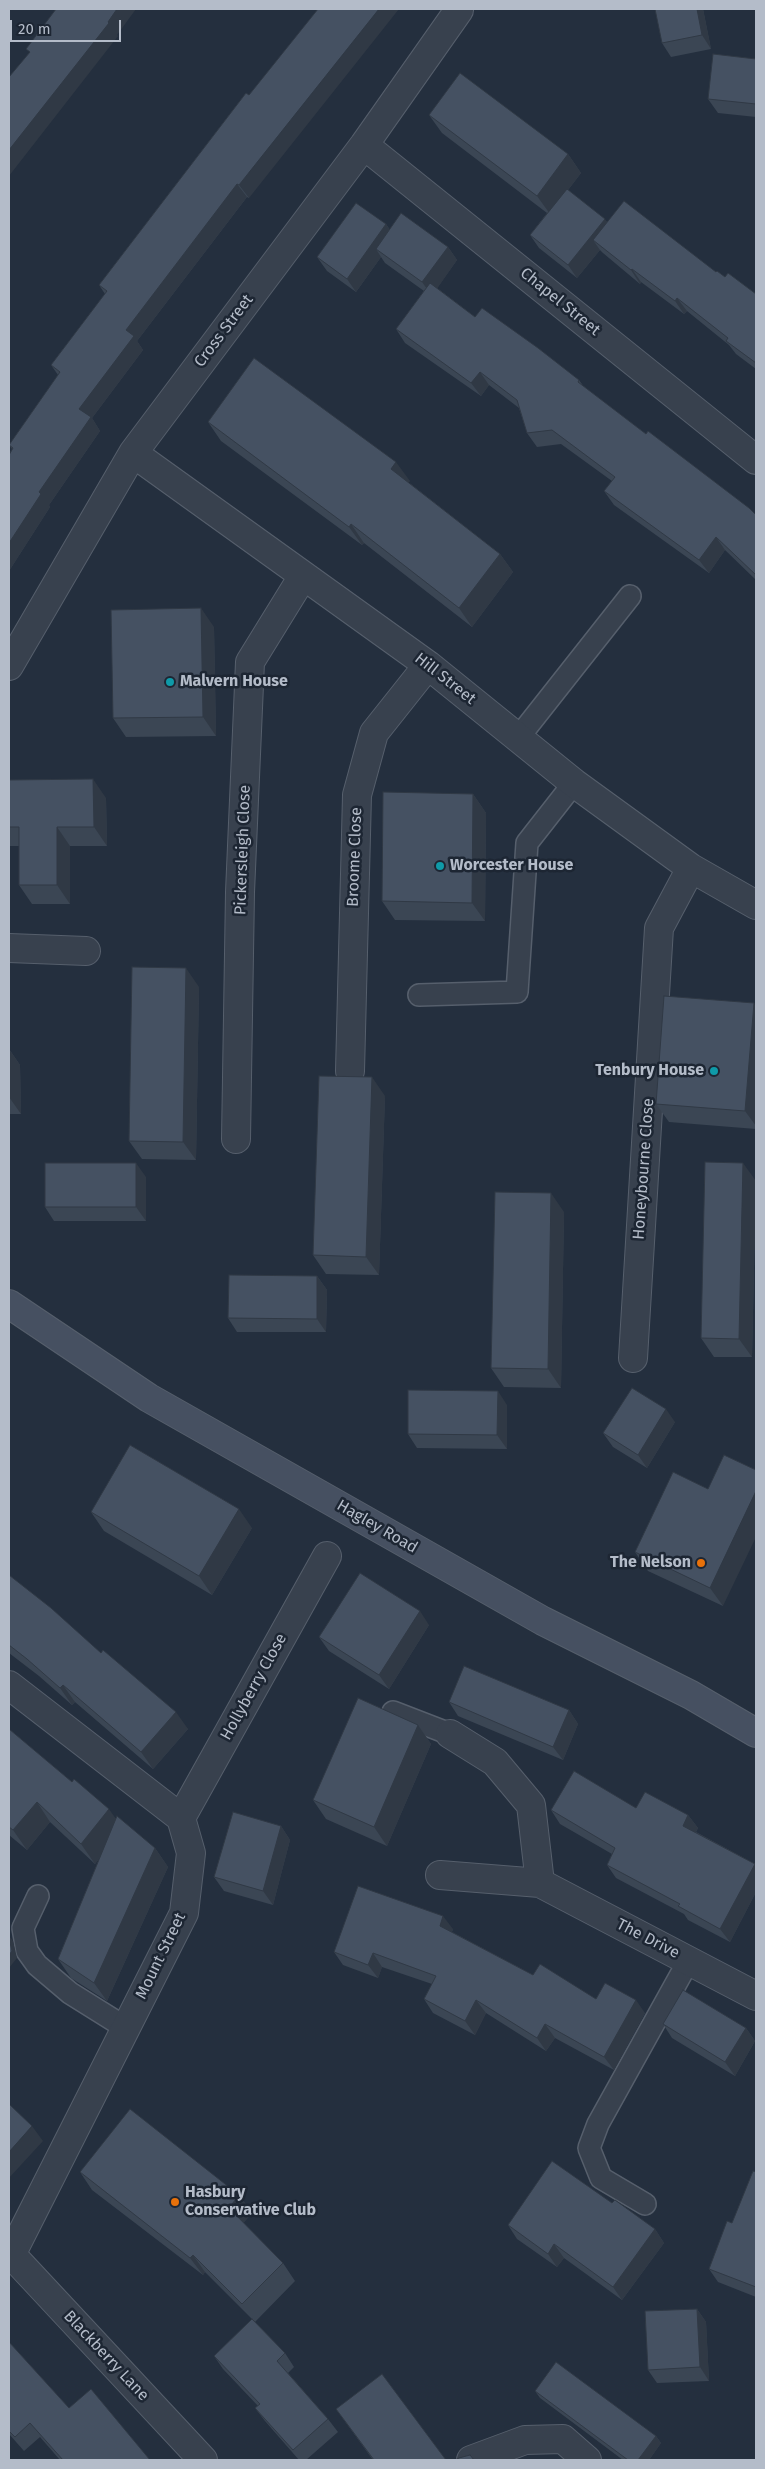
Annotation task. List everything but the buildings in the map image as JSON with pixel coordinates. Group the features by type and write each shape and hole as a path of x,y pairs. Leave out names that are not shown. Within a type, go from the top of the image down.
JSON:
{"main road":[{"name":"Hagley Road","path":"9,1304 148,1398 543,1621 691,1695 756,1733"}],"street":[{"name":"Cross Street","path":"9,666 133,453 364,145 459,10"},
{"name":"Chapel Street","path":"364,145 756,460"},
{"name":"Hill Street","path":"133,453 428,665 574,783 691,868 756,905"},
{"name":"Pickersleigh Close","path":"236,1139 240,892 250,662 303,576"},
{"name":"Broome Close","path":"350,1071 357,795 374,733 428,665"},
{"name":"Honeybourne Close","path":"633,1358 659,928 691,868"},
{"path":"9,948 86,951"},
{"name":"Hollyberry Close","path":"181,1818 327,1556"},
{"path":"9,1685 181,1818"},
{"path":"450,1734 494,1762 530,1805 540,1884"},
{"name":"Mount Street","path":"10,2253 184,1914 191,1853 181,1818"},
{"name":"The Drive","path":"440,1875 540,1884 756,1996"},
{"name":"Blackberry Lane","path":"10,2253 203,2460"},
{"path":"471,2460 525,2440 554,2439 563,2439 587,2460"}],"lane":[{"path":"518,738 630,596"},
{"path":"419,995 517,992 527,843 574,783"},
{"path":"393,1712 450,1734"},
{"path":"38,1896 23,1928 27,1951 37,1965 70,1993 126,2028"},
{"path":"645,2204 601,2178 589,2148 598,2124 689,1960"}],"place":[{"name":"Malvern House","path":"170,682"},
{"name":"Worcester House","path":"440,866"},
{"name":"Tenbury House","path":"714,1071"},
{"name":"The Nelson","path":"701,1563"},
{"name":"Hasbury Conservative Club","path":"175,2202"}]}
